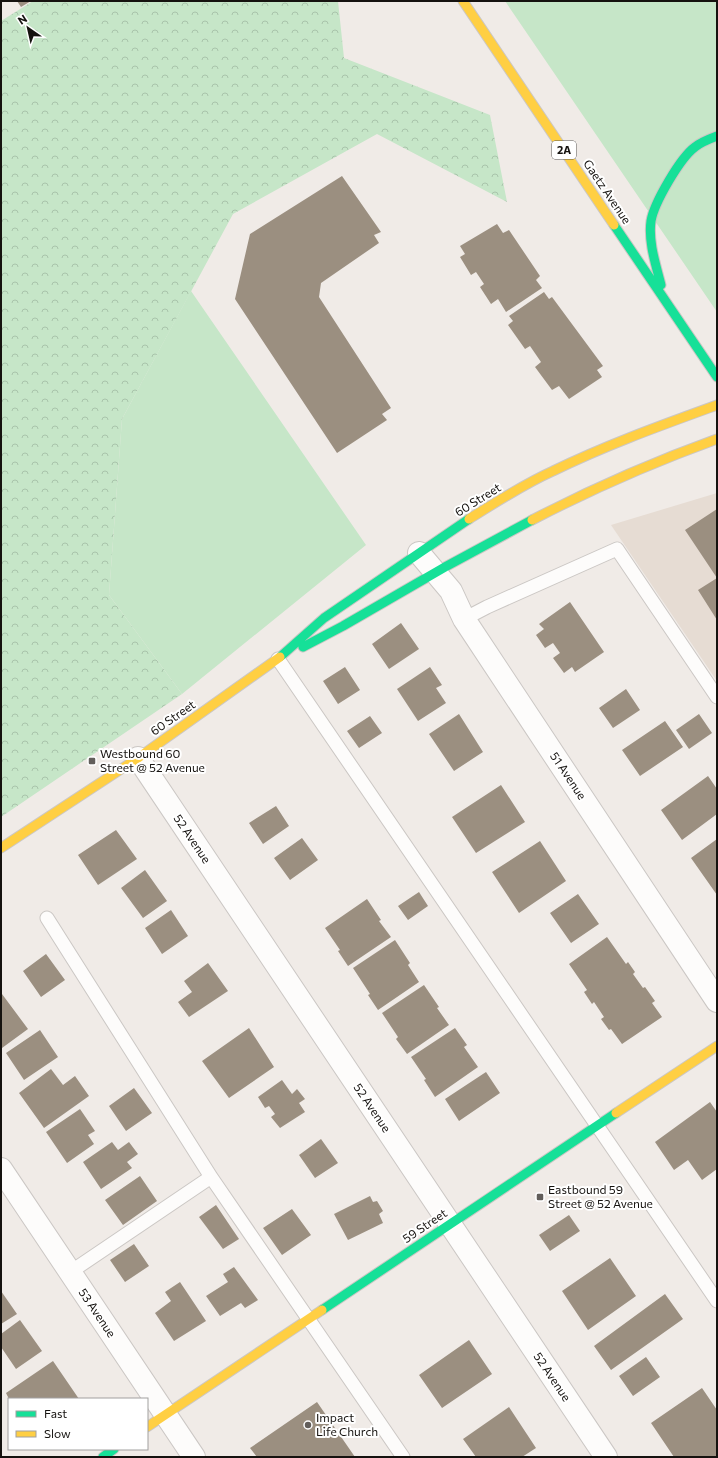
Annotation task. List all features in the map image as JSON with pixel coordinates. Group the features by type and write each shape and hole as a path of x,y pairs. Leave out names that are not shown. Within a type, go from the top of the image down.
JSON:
{"main road":[{"name":"Gaetz Avenue","path":"463,1 717,378"},
{"path":"665,299 653,253 651,219 663,190 693,148 717,136"},
{"name":"60 Street","path":"1,848 138,758 278,659 324,618 418,553 506,496 552,471 619,442 717,405"},
{"name":"60 Street","path":"278,659 328,635 436,572 577,496 634,470 717,439"},
{"name":"59 Street","path":"148,1426 717,1046"},
{"path":"103,1457 113,1450"}],"street":[{"name":"51 Avenue","path":"418,553 451,591 464,619 717,1001"},
{"name":"52 Avenue","path":"138,758 606,1457"},
{"name":"53 Avenue","path":"1,1169 194,1457"}],"lane":[{"path":"464,619 487,607 617,549 717,697"},
{"path":"278,659 717,1301"},
{"path":"47,918 211,1177 403,1457"},
{"path":"70,1273 211,1177"}],"shaded area":[{"path":"717,493 717,681 611,525"}],"green space":[{"path":"33,1 338,1 344,58 490,115 507,202 377,134 233,214 122,419 109,595 182,694 1,817 1,21"},
{"path":"505,1 717,1 717,312"},
{"path":"191,291 366,545 182,694 109,595 122,419"}],"building":[{"path":"17,1 31,1 21,7"},
{"path":"342,176 381,232 374,235 379,243 321,283 319,297 391,408 382,414 387,420 337,453 235,299 250,234"},
{"path":"497,224 503,233 509,230 540,276 536,280 542,288 506,312 498,299 491,304 480,287 484,284 476,272 471,275 460,257 465,254 460,246"},
{"path":"544,292 549,299 552,297 603,366 597,370 602,377 569,399 559,386 552,390 535,367 541,362 530,346 525,349 508,325 513,321 509,316"},
{"path":"717,509 717,578 685,530"},
{"path":"717,578 717,620 698,590"},
{"path":"570,602 604,652 575,672 572,667 564,673 553,658 560,653 553,643 545,648 536,635 544,629 539,624"},
{"path":"401,623 419,649 389,669 372,644"},
{"path":"345,667 360,690 338,704 323,681"},
{"path":"430,667 442,685 436,688 446,703 418,721 397,689"},
{"path":"626,689 640,710 613,728 599,708"},
{"path":"459,714 483,752 454,771 429,734"},
{"path":"699,714 712,733 689,749 676,730"},
{"path":"370,716 382,733 359,748 347,731"},
{"path":"665,721 683,747 640,776 622,750"},
{"path":"708,776 717,789 717,814 682,840 661,810"},
{"path":"501,785 525,822 476,853 452,817"},
{"path":"276,806 289,826 263,844 249,823"},
{"path":"116,830 137,859 98,885 78,855"},
{"path":"302,838 318,860 290,880 274,858"},
{"path":"717,839 717,895 691,858"},
{"path":"540,841 566,881 519,913 492,872"},
{"path":"145,870 167,901 143,918 121,888"},
{"path":"419,892 428,906 408,920 398,906"},
{"path":"578,894 599,924 571,943 550,913"},
{"path":"367,899 381,920 379,921 391,937 348,966 338,951 340,950 325,928"},
{"path":"171,910 188,936 162,954 145,928"},
{"path":"607,937 626,964 628,962 635,972 633,974 643,988 645,987 655,1001 652,1003 662,1017 622,1044 611,1029 609,1030 601,1019 604,1017 594,1002 592,1004 584,992 587,990 569,964"},
{"path":"395,940 410,963 408,965 419,982 378,1010 368,995 370,994 353,968"},
{"path":"46,954 65,980 41,997 23,971"},
{"path":"208,963 228,991 189,1017 178,1002 192,992 184,981"},
{"path":"424,985 449,1025 407,1054 396,1039 398,1037 382,1013"},
{"path":"2,994 28,1029 2,1048 1,995"},
{"path":"249,1028 274,1067 229,1098 202,1061"},
{"path":"455,1028 467,1045 464,1047 478,1067 435,1097 424,1080 426,1079 411,1057"},
{"path":"40,1030 58,1057 24,1080 6,1053"},
{"path":"51,1069 63,1085 75,1076 89,1096 44,1128 19,1093"},
{"path":"486,1072 500,1093 459,1121 445,1099"},
{"path":"282,1080 292,1094 297,1089 305,1099 299,1103 305,1112 280,1128 271,1117 275,1114 269,1106 265,1108 258,1097"},
{"path":"134,1088 152,1113 126,1131 109,1106"},
{"path":"710,1102 717,1112 717,1169 702,1180 688,1160 674,1170 655,1142"},
{"path":"80,1109 95,1131 88,1135 94,1144 67,1163 46,1132"},
{"path":"321,1139 338,1163 315,1178 299,1155"},
{"path":"112,1142 118,1150 129,1142 138,1154 127,1162 132,1168 101,1189 83,1162"},
{"path":"140,1176 157,1201 123,1225 105,1200"},
{"path":"370,1196 373,1202 377,1201 383,1211 379,1214 383,1223 348,1240 334,1214"},
{"path":"216,1205 239,1239 223,1249 199,1217"},
{"path":"292,1209 311,1235 282,1255 263,1228"},
{"path":"569,1215 580,1231 550,1251 539,1235"},
{"path":"134,1244 149,1266 125,1282 110,1260"},
{"path":"610,1258 636,1296 588,1330 562,1291"},
{"path":"234,1267 258,1300 245,1308 241,1303 220,1316 206,1296 228,1282 223,1274"},
{"path":"180,1282 206,1321 174,1341 155,1313 171,1301 165,1292"},
{"path":"1,1291 17,1314 1,1324"},
{"path":"665,1294 683,1319 611,1370 594,1346"},
{"path":"20,1320 42,1351 16,1369 1,1347 1,1334"},
{"path":"469,1340 492,1374 442,1408 419,1375"},
{"path":"646,1357 660,1377 633,1396 619,1376"},
{"path":"53,1361 78,1398 8,1398 6,1393"},
{"path":"702,1388 717,1410 717,1457 674,1457 651,1423"},
{"name":"Impact Life Church","path":"317,1402 355,1457 257,1457 250,1448"},
{"path":"509,1407 536,1448 522,1457 476,1457 463,1439"}],"traffic: fast":[{"path":"661,285 653,253 650,229 653,213 668,181 682,161 697,145 717,136"},
{"path":"614,225 717,377"},
{"path":"280,657 324,618 469,519"},
{"path":"303,647 532,520"},
{"path":"322,1310 616,1113"},
{"path":"103,1457 113,1450"}],"traffic: slow":[{"path":"463,1 614,225"},
{"path":"469,519 542,476 634,436 717,405"},
{"path":"532,520 623,476 717,439"},
{"path":"1,848 138,758 280,657"},
{"path":"616,1113 717,1046"},
{"path":"148,1426 322,1310"}],"place":[{"name":"Westbound 60 Street @ 52 Avenue","path":"92,761"},
{"name":"Eastbound 59 Street @ 52 Avenue","path":"540,1197"},
{"name":"Impact Life Church","path":"308,1425"}]}
